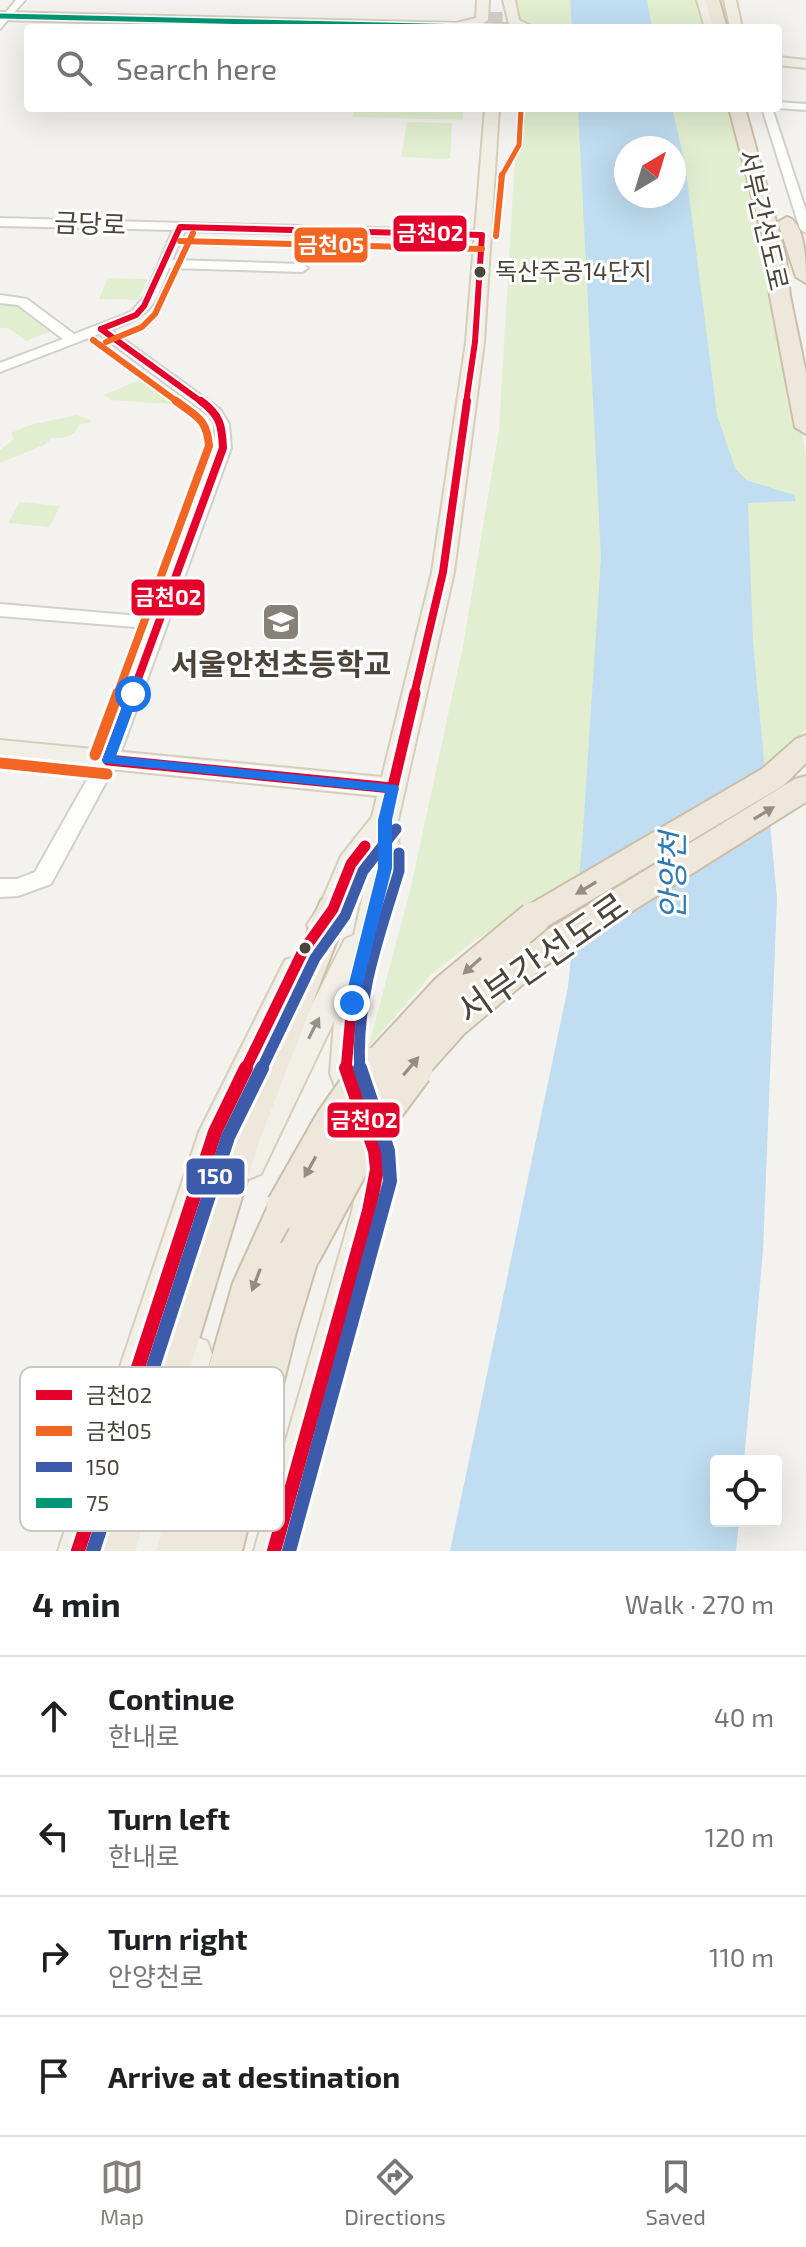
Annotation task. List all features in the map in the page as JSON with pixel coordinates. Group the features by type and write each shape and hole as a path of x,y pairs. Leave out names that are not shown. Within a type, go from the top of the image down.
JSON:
{"highway":[{"path":"712,0 719,24"},
{"path":"720,0 727,24"},
{"name":"서부간선도로","path":"738,112 794,265"},
{"name":"서부간선도로","path":"755,112 794,265 780,296 806,427"},
{"path":"794,265 805,298"},
{"path":"794,265 806,352"},
{"name":"서부간선도로","path":"230,1367 253,1283 287,1208 340,1115 369,1073 463,974 534,918 773,777 806,746"},
{"name":"서부간선도로","path":"266,1367 300,1253 344,1166 388,1097 441,1030 528,959 806,787"},
{"path":"169,1367 239,1144 353,910"},
{"path":"112,1551 118,1531"},
{"name":"서부간선도로","path":"179,1551 185,1531"},
{"name":"서부간선도로","path":"219,1551 224,1531"}],"main road":[{"path":"489,6 494,17 511,21 509,0"},
{"path":"697,0 704,24"},
{"path":"703,0 705,24"},
{"path":"730,0 735,24"},
{"path":"467,24 482,20 489,6"},
{"path":"2,20 300,24"},
{"path":"2,20 178,24"},
{"path":"782,57 806,60"},
{"path":"478,112 477,134 487,172"},
{"path":"138,1367 215,1132 303,951 353,910 385,868 389,804 443,572 475,342 492,112"},
{"path":"487,172 505,142 507,112"},
{"path":"0,749 108,760 389,804"},
{"path":"189,1367 240,1183 353,910"},
{"path":"284,1515 369,1211 377,1169 375,1151 346,1073 345,1055 352,1003 353,910"},
{"path":"78,1551 85,1531"},
{"path":"138,1551 144,1531"},
{"path":"274,1551 280,1531"}],"street":[{"path":"2,20 21,0"},
{"path":"782,105 806,107"},
{"path":"768,112 806,229"},
{"name":"금당로","path":"0,222 482,235"},
{"path":"0,368 139,312 151,297 180,227"},
{"path":"165,264 302,268"},
{"path":"0,299 22,302 73,340"},
{"path":"0,888 18,887 43,878 108,760 223,448 222,424 215,412 101,329"},
{"path":"0,610 160,623"}],"green space":[{"path":"516,0 695,0 702,24 530,24 516,21"},
{"path":"354,112 463,112 463,120 353,117"},
{"path":"518,112 729,112 771,268 806,456 806,730 776,758 735,786 474,941 432,974 368,1048 410,891 463,646 499,430"},
{"path":"407,122 452,123 450,159 401,157"},
{"path":"108,278 147,279 138,300 99,299"},
{"path":"0,303 21,304 57,329 26,341 8,328 0,328"},
{"path":"146,377 177,399 171,404 111,400 104,395"},
{"path":"77,415 91,420 91,423 80,424 69,436 52,438 44,445 0,463 0,450 14,439 11,433 30,425"},
{"path":"20,502 60,506 49,527 8,523"}],"water":[{"path":"570,0 647,0 651,24 572,24"},
{"name":"안양천","path":"578,112 673,112 678,136 614,136 614,208 686,208 686,172 717,415 735,468 746,480 794,495 796,501 748,503 753,643 777,898 763,1251 745,1455 710,1455 710,1527 738,1527 736,1551 450,1551 568,987 582,846 601,557"}],"tunnel":[{"path":"496,12 496,24"}],"transit line":[{"name":"75","path":"0,16 341,24"},
{"name":"금천05","path":"496,236 501,176 519,145 521,112"},
{"name":"금천02","path":"101,329 136,315 144,306 180,227 482,235 475,342 443,572 385,820 385,868 352,1003 345,1055 346,1073 375,1151 377,1169 369,1211 284,1515"},
{"name":"금천05","path":"106,342 142,327 155,314 193,233"},
{"name":"금천05","path":"180,241 482,249"},
{"name":"금천02","path":"101,329 215,412 222,424 223,448 108,760 392,788"},
{"name":"금천05","path":"93,340 204,422 208,428 209,446 95,755"},
{"name":"금천05","path":"0,763 107,774"},
{"name":"150","path":"153,1367 228,1137 315,958 345,916 363,871 396,829"},
{"name":"금천02","path":"138,1367 215,1132 303,951 333,909 351,864 365,846"},
{"name":"150","path":"289,1551 390,1181 388,1151 363,1084 359,1045 364,995 399,871 399,853"},
{"name":"금천02","path":"78,1551 85,1531"},
{"name":"150","path":"93,1551 100,1531"},
{"name":"금천02","path":"274,1551 280,1531"}],"place":[{"name":"독산주공14단지","path":"480,272"},
{"name":"서울안천초등학교","path":"281,622"}],"route":[{"path":"133,694 108,760 392,788 385,820 385,868 352,1003"}]}
